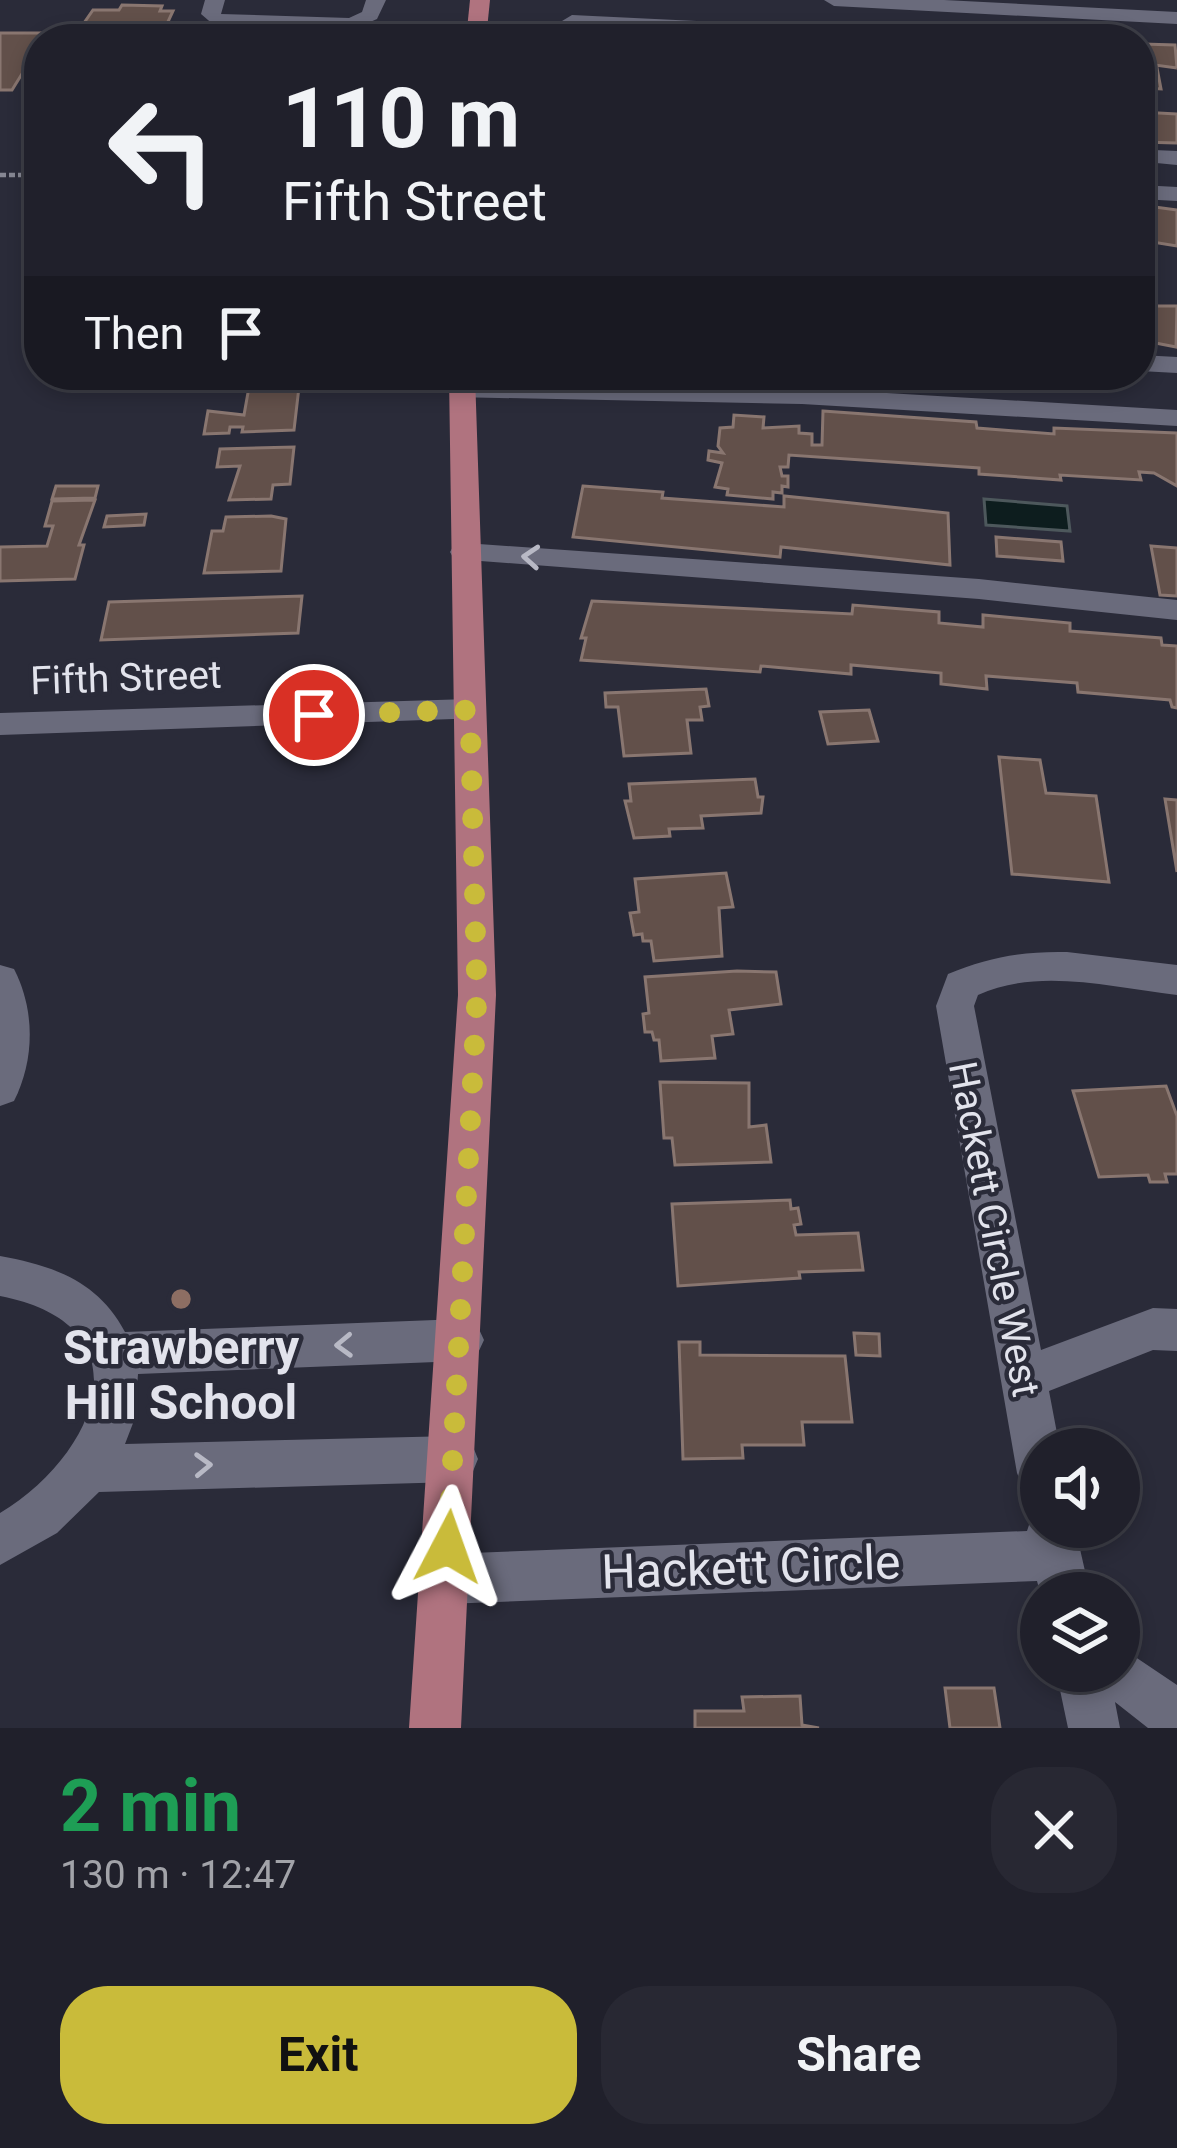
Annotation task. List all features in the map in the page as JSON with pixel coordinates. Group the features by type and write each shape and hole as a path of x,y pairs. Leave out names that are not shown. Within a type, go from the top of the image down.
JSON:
{"main road":[{"path":"435,1728 461,1340 477,995 462,390"}],"street":[{"path":"214,0 211,14 215,20 352,24 370,15 376,0"},
{"path":"834,0 870,2 869,15 875,20 918,24"},
{"path":"1089,24 1090,13 1177,18"},
{"path":"571,24 660,24"},
{"path":"553,390 802,396 1177,418"},
{"path":"465,552 979,589 1177,610"},
{"name":"Fifth Street","path":"0,724 470,710"},
{"name":"Hackett Circle West","path":"1032,1428 955,1006 962,985 983,973 1026,967 1177,980"},
{"path":"0,980 11,1002 10,1055 0,1089"},
{"path":"0,1276 29,1278 68,1292 96,1318 113,1354 115,1396 103,1441 86,1468 37,1520 0,1540"},
{"path":"1023,1379 1153,1329 1177,1330"},
{"path":"113,1354 461,1340"},
{"path":"86,1468 454,1459"},
{"name":"Hackett Circle","path":"446,1579 1058,1558"},
{"path":"1140,1689 1177,1718"},
{"path":"1086,1692 1094,1728"}],"shaded area":[{"path":"984,499 1067,506 1070,531 986,525"}],"building":[{"path":"122,5 162,6 160,11 173,11 167,24 83,24 93,10 119,10"},
{"path":"0,33 24,33 24,71 12,90 0,90"},
{"path":"1155,44 1175,45 1177,68 1155,65"},
{"path":"1155,113 1177,114 1177,143 1155,142"},
{"path":"1155,207 1177,210 1177,246 1155,242"},
{"path":"1155,306 1177,306 1176,347 1155,343"},
{"path":"248,390 299,390 294,430 242,432 243,427 230,427 229,433 204,434 208,411 244,415"},
{"path":"823,411 976,422 977,428 1054,434 1054,428 1177,433 1177,486 1154,473 1139,472 1141,480 1060,475 1061,480 979,474 979,468 789,455 788,467 780,467 782,476 788,476 788,487 782,486 782,493 773,492 773,499 727,495 728,489 715,487 722,463 708,460 709,451 723,453 718,446 720,428 733,427 734,415 764,417 763,428 799,426 799,433 812,434 812,445 822,445"},
{"path":"294,447 290,484 273,485 271,499 229,500 240,466 217,467 220,449"},
{"path":"56,486 98,486 95,498 52,499"},
{"path":"583,486 663,492 662,498 784,507 784,496 948,513 950,565 781,547 780,557 573,537"},
{"path":"95,500 79,545 84,545 75,579 0,581 0,547 47,546 53,526 45,526 52,501"},
{"path":"146,514 144,525 104,527 107,516"},
{"path":"226,517 286,519 281,571 204,573 212,531 223,531"},
{"path":"996,537 1061,542 1063,561 997,556"},
{"path":"1151,546 1177,548 1177,596 1160,595"},
{"path":"302,596 298,633 101,640 109,602"},
{"path":"592,601 852,614 853,605 939,612 939,623 983,627 983,615 1070,623 1070,631 1161,638 1162,645 1177,646 1177,708 1170,700 1078,692 1077,683 986,676 987,689 941,684 941,673 851,665 851,674 581,660 586,638 581,638"},
{"path":"706,689 709,706 700,707 702,720 687,720 691,753 624,756 618,707 606,707 605,693"},
{"path":"869,710 878,741 828,744 820,712"},
{"path":"999,757 1040,760 1046,793 1096,796 1109,882 1012,874"},
{"path":"755,779 758,797 763,797 761,813 701,816 703,828 669,829 670,836 634,838 625,801 631,801 629,784"},
{"path":"1165,799 1177,800 1177,872"},
{"path":"726,873 733,907 719,908 722,956 654,961 651,941 643,941 642,934 634,935 630,913 639,912 635,879"},
{"path":"776,972 781,1004 729,1010 733,1034 712,1036 715,1058 661,1061 659,1040 645,1032 643,1014 649,1013 645,977"},
{"path":"660,1082 749,1083 749,1127 766,1125 771,1162 675,1165 672,1138 664,1138"},
{"path":"1166,1086 1177,1116 1177,1174 1165,1174 1167,1182 1150,1182 1148,1175 1099,1177 1073,1091"},
{"path":"790,1200 791,1209 798,1208 801,1224 794,1225 796,1235 858,1233 863,1270 678,1286 672,1204"},
{"path":"854,1333 879,1334 880,1356 856,1355"},
{"path":"679,1342 700,1342 700,1355 845,1356 852,1422 802,1422 804,1445 742,1445 743,1458 683,1459"},
{"path":"945,1688 994,1688 1000,1728 950,1728"},
{"path":"800,1696 802,1725 819,1728 695,1728 695,1711 744,1711 742,1697"}],"place":[{"name":"Strawberry Hill School","path":"181,1299"}],"route":[{"path":"314,715 470,710 477,995 448,1547"}]}
